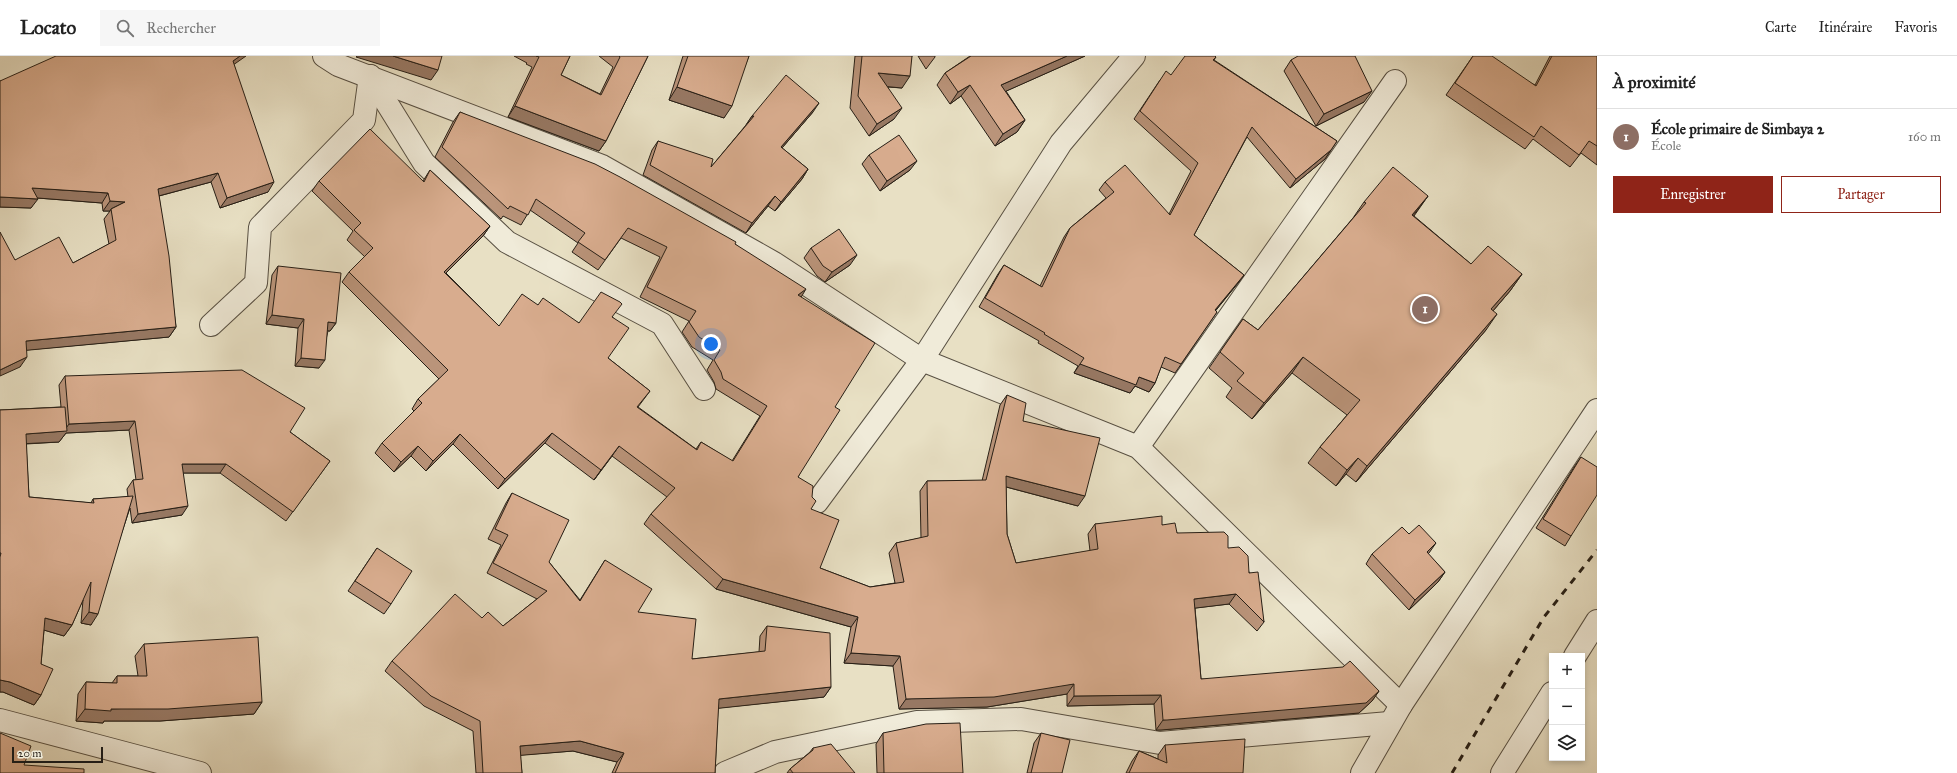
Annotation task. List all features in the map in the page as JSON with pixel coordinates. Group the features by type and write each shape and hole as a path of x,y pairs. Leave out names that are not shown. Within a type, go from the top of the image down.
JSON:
{"street":[{"path":"817,502 922,360 1061,143 1134,56"},
{"path":"334,59 370,76 602,166 774,263 922,360 1138,447 1400,705"},
{"path":"210,325 256,283 260,227 364,120 370,76"},
{"path":"370,76 424,163 507,242 662,324 704,389"},
{"path":"1138,447 1395,81"},
{"path":"1362,773 1400,705 1597,410"},
{"path":"1577,653 1597,621"},
{"path":"1502,773 1549,698"},
{"path":"725,773 775,752 917,722 1021,719 1160,743 1389,723"},
{"path":"0,720 198,773"}],"building":[{"path":"56,56 240,56 233,61 274,182 227,198 218,173 158,189 169,256 176,327 26,341 27,357 0,370 0,232 15,260 59,237 73,263 116,240 111,209 125,202 110,201 108,193 32,188 38,199 0,197 0,81"},
{"path":"393,56 442,56 438,70"},
{"path":"536,56 570,56 561,75 601,95 620,57 619,56 648,56 606,141 515,106 539,57"},
{"path":"688,56 749,56 732,106 677,87"},
{"path":"862,56 912,56 910,76 878,73 902,108 877,124 858,96"},
{"path":"971,56 1067,56 1001,85 1025,120 1003,134 970,85 958,92 945,73"},
{"path":"1185,56 1215,56 1216,57 1213,60 1337,141 1331,150 1296,179 1252,127 1194,235 1244,275 1215,310 1217,312 1181,364 1165,357 1155,383 1139,377 1136,385 1080,364 1084,358 985,298 1004,265 1042,287 1070,228 1114,192 1105,182 1125,165 1170,215 1198,163 1140,111 1166,71 1171,75"},
{"path":"1298,56 1355,56 1372,91 1324,114 1291,60"},
{"path":"1473,56 1492,56 1536,86 1552,56 1597,56 1597,146 1589,141 1579,155 1541,126 1534,137 1455,83"},
{"path":"786,75 819,103 781,147 808,169 781,202 775,196 752,223 650,165 658,141 713,159 711,167"},
{"path":"460,112 595,164 620,177 736,242 735,244 806,289 798,295 875,343 835,407 840,410 798,477 813,486 812,497 816,501 811,509 839,520 820,568 870,587 904,582 896,543 928,536 927,481 986,480 1007,395 1026,403 1023,421 1100,438 1085,496 1006,476 1007,534 1016,563 1098,549 1095,524 1162,516 1162,525 1175,523 1177,533 1224,532 1228,536 1228,548 1239,547 1248,556 1249,573 1258,572 1264,622 1236,594 1194,599 1201,679 1343,667 1350,661 1379,691 1366,703 1167,720 1163,720 1161,695 1074,696 1074,684 994,697 906,699 900,656 851,653 858,617 723,579 651,514 675,488 619,446 601,470 552,433 505,479 460,434 433,461 418,446 401,462 382,443 422,403 418,399 448,370 349,272 373,248 354,230 361,223 319,181 370,129 424,182 430,170 490,226 444,272 499,326 522,294 538,305 543,298 579,323 601,292 620,302 622,304 612,317 629,328 608,358 650,391 637,407 697,450 701,442 733,461 767,406 723,379 714,360 720,350 699,337 689,322 696,311 647,287 667,247 628,228 605,260 578,242 585,233 536,199 528,215 510,206 508,209 442,147"},
{"path":"899,135 917,161 887,181 869,155"},
{"path":"1393,167 1428,196 1412,215 1471,264 1488,246 1522,274 1491,309 1497,314 1367,466 1358,458 1347,470 1320,447 1360,400 1303,357 1264,403 1237,381 1244,373 1220,352 1243,319 1258,330 1366,203 1364,202"},
{"path":"839,229 857,255 832,272 823,266 811,248"},
{"path":"278,266 341,273 336,323 328,322 325,360 301,358 304,319 272,315"},
{"path":"242,370 305,408 290,432 330,461 293,512 226,464 182,464 188,506 138,514 133,480 143,479 135,421 69,424 65,376"},
{"path":"65,407 67,431 26,434 29,497 94,503 93,499 133,496 98,614 89,612 91,582 72,625 45,618 41,664 53,669 41,695 10,682 0,680 0,410"},
{"path":"1581,457 1597,467 1597,495 1571,536 1543,519"},
{"path":"512,493 569,520 549,562 580,601 605,560 652,589 638,612 696,619 692,659 765,651 767,626 830,633 831,687 719,699 715,773 615,773 624,753 580,741 520,746 522,773 483,773 480,721 431,696 392,661 455,594 482,618 488,612 503,626 547,591 493,563 508,535 495,529"},
{"path":"1419,525 1436,543 1427,552 1445,572 1415,600 1372,554 1402,527 1409,534"},
{"path":"377,548 412,571 391,604 355,581"},
{"path":"258,637 262,702 168,709 111,709 111,711 85,709 86,682 117,683 117,676 147,676 144,644"},
{"path":"960,723 963,773 884,773 883,733 926,724"},
{"path":"0,733 31,746 24,765 84,769 84,773 0,773"},
{"path":"1041,733 1070,740 1062,773 1031,773"},
{"path":"1245,739 1243,773 1129,773 1139,751 1167,763 1165,745"},
{"path":"831,744 855,773 793,773 790,769 813,750 813,748"}],"railway":[{"path":"1452,773 1544,617 1597,550"}],"place":[{"name":"École primaire de Simbaya 2","path":"1425,309"}]}
